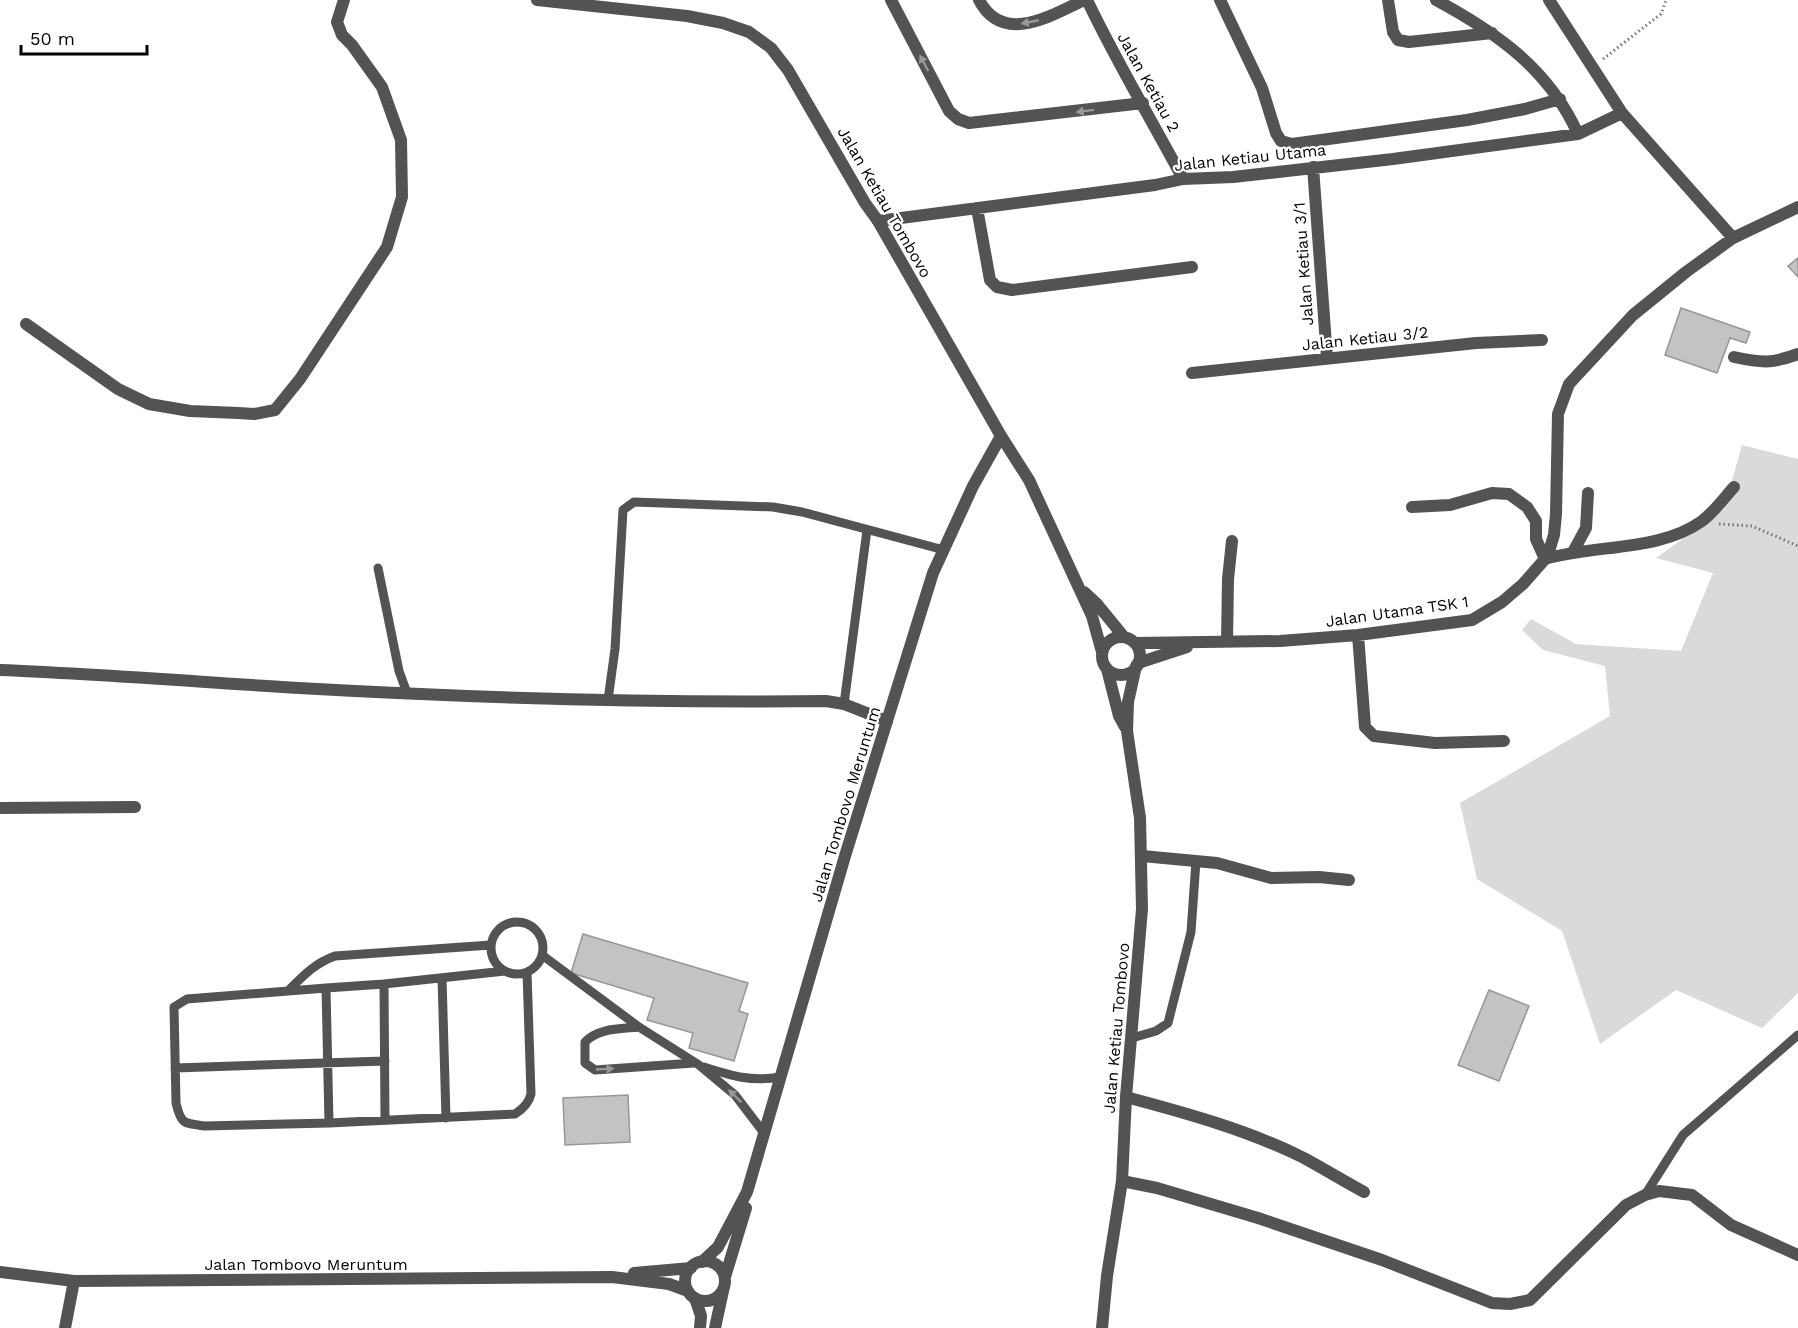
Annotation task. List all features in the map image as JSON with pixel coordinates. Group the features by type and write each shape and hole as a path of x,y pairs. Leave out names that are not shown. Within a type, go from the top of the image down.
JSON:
{"street":[{"path":"26,324 118,389 149,404 209,412 255,414 274,410 300,379 387,247 402,196 401,140 382,87 352,45 342,35 337,22 344,0"},
{"name":"Jalan Ketiau Tombovo","path":"537,0 687,16 723,23 749,32 771,48 788,70 865,203 878,221 1001,436 1029,480 1081,590 1098,633 1102,652"},
{"path":"891,0 949,111 958,119 969,123 1143,104"},
{"path":"980,0 991,15 1004,23 1021,25 1042,20 1085,0"},
{"name":"Jalan Ketiau 2","path":"1085,0 1183,179"},
{"path":"1220,0 1262,88 1276,133 1281,141 1292,144 1467,120 1525,109 1560,99"},
{"path":"1388,0 1393,32 1398,40 1409,42 1492,33"},
{"path":"1436,0 1470,18 1524,58 1560,99 1578,134"},
{"path":"1549,0 1622,114 1733,238"},
{"name":"Jalan Ketiau Utama","path":"878,221 1155,185 1183,179 1233,177 1393,159 1578,134 1622,114"},
{"name":"Jalan Ketiau 3/1","path":"1313,167 1327,358"},
{"name":"Jalan Utama TSK 1","path":"1203,643 1358,635 1472,620 1502,602 1523,584 1545,559 1554,535 1558,414 1569,384 1633,315 1686,272 1733,238 1798,207"},
{"path":"977,208 990,280 997,286 1012,290 1192,267"},
{"name":"Jalan Ketiau 3/2","path":"1192,374 1327,358 1542,340"},
{"path":"1734,357 1760,363 1779,361 1798,354"},
{"name":"Jalan Tombovo Meruntum","path":"612,1277 696,1265 718,1247 747,1192 933,573 973,486 1001,436"},
{"path":"1412,507 1450,505 1492,493 1509,494 1527,507 1536,521 1536,539 1545,559 1573,552 1667,539 1699,523 1714,510 1734,486"},
{"path":"1573,552 1587,528 1588,493"},
{"path":"1227,642 1228,579 1232,541"},
{"name":"Jalan Ketiau Tombovo","path":"1081,590 1097,604 1129,640"},
{"path":"1358,635 1365,727 1374,736 1435,743 1504,741"},
{"path":"1113,639 1203,643 1170,651 1137,665 1128,674 1122,675 1107,669 1102,658 1104,647 1113,639"},
{"path":"1129,640 1139,653 1137,665"},
{"name":"Jalan Ketiau Tombovo","path":"1102,1328 1107,1276 1122,1181 1126,1097 1142,909 1140,818 1127,731 1128,702 1137,665"},
{"name":"Jalan Ketiau Tombovo","path":"1107,669 1119,716 1127,731"},
{"path":"0,670 407,693 608,700 826,702 844,704 887,721"},
{"path":"0,807 135,807"},
{"path":"1142,856 1216,863 1271,878 1320,877 1349,880"},
{"path":"1126,1097 1187,1113 1246,1134 1303,1158 1364,1192"},
{"path":"1122,1181 1157,1188 1258,1218 1382,1260 1492,1303 1510,1305 1530,1300 1626,1205 1659,1191 1692,1195 1731,1225 1798,1255"},
{"name":"Jalan Tombovo Meruntum","path":"725,1277 746,1209 747,1192"},
{"path":"700,1328 701,1316 686,1279 696,1265 708,1262 719,1267 725,1277 715,1328"},
{"name":"Jalan Tombovo Meruntum","path":"0,1272 74,1281 612,1277 669,1284 692,1294"},
{"path":"65,1328 74,1281"},
{"path":"692,1294 707,1301 723,1291"}],"lane":[{"path":"608,700 615,649 623,510 634,501 774,507 828,517 867,530 944,550"},
{"path":"844,704 867,530"},
{"path":"378,568 399,671 407,693"},
{"path":"1132,1038 1156,1031 1168,1023 1191,932 1196,861"},
{"path":"505,971 497,965 492,955 491,945 494,935 501,927 511,923 522,923 532,927 539,934 543,945 542,955 537,965 527,972 516,974 505,971 384,984 187,999 174,1007 176,1103 180,1118 185,1123 204,1126 329,1123 515,1114 521,1111 530,1100 531,1094 527,972"},
{"path":"288,991 321,961 335,956 491,945"},
{"path":"542,955 639,1027 697,1064 735,1095 764,1133"},
{"path":"442,978 446,1118"},
{"path":"384,984 386,1120"},
{"path":"326,988 329,1123"},
{"path":"639,1027 604,1031 591,1036 585,1042 585,1063 595,1070 697,1064 744,1079 763,1080 780,1077"},
{"path":"1645,1195 1683,1135 1798,1035"},
{"path":"175,1068 385,1061"}],"path":[{"path":"1593,68 1661,14 1666,0"},
{"path":"1699,523 1752,526 1798,546"}],"shaded area":[{"path":"1742,445 1798,459 1798,993 1762,1028 1676,990 1600,1044 1562,931 1477,879 1460,803 1610,716 1605,666 1543,650 1522,630 1531,619 1576,644 1681,651 1713,573 1656,558 1724,509"}],"building":[{"path":"1798,258 1798,277 1788,266"},
{"path":"1681,308 1750,332 1746,343 1730,338 1717,373 1665,355"},
{"path":"583,934 748,983 739,1011 748,1014 734,1061 689,1048 693,1033 647,1020 654,998 571,973"},
{"path":"1489,990 1529,1006 1499,1081 1458,1065"},
{"path":"628,1095 630,1142 565,1145 563,1098"}]}
